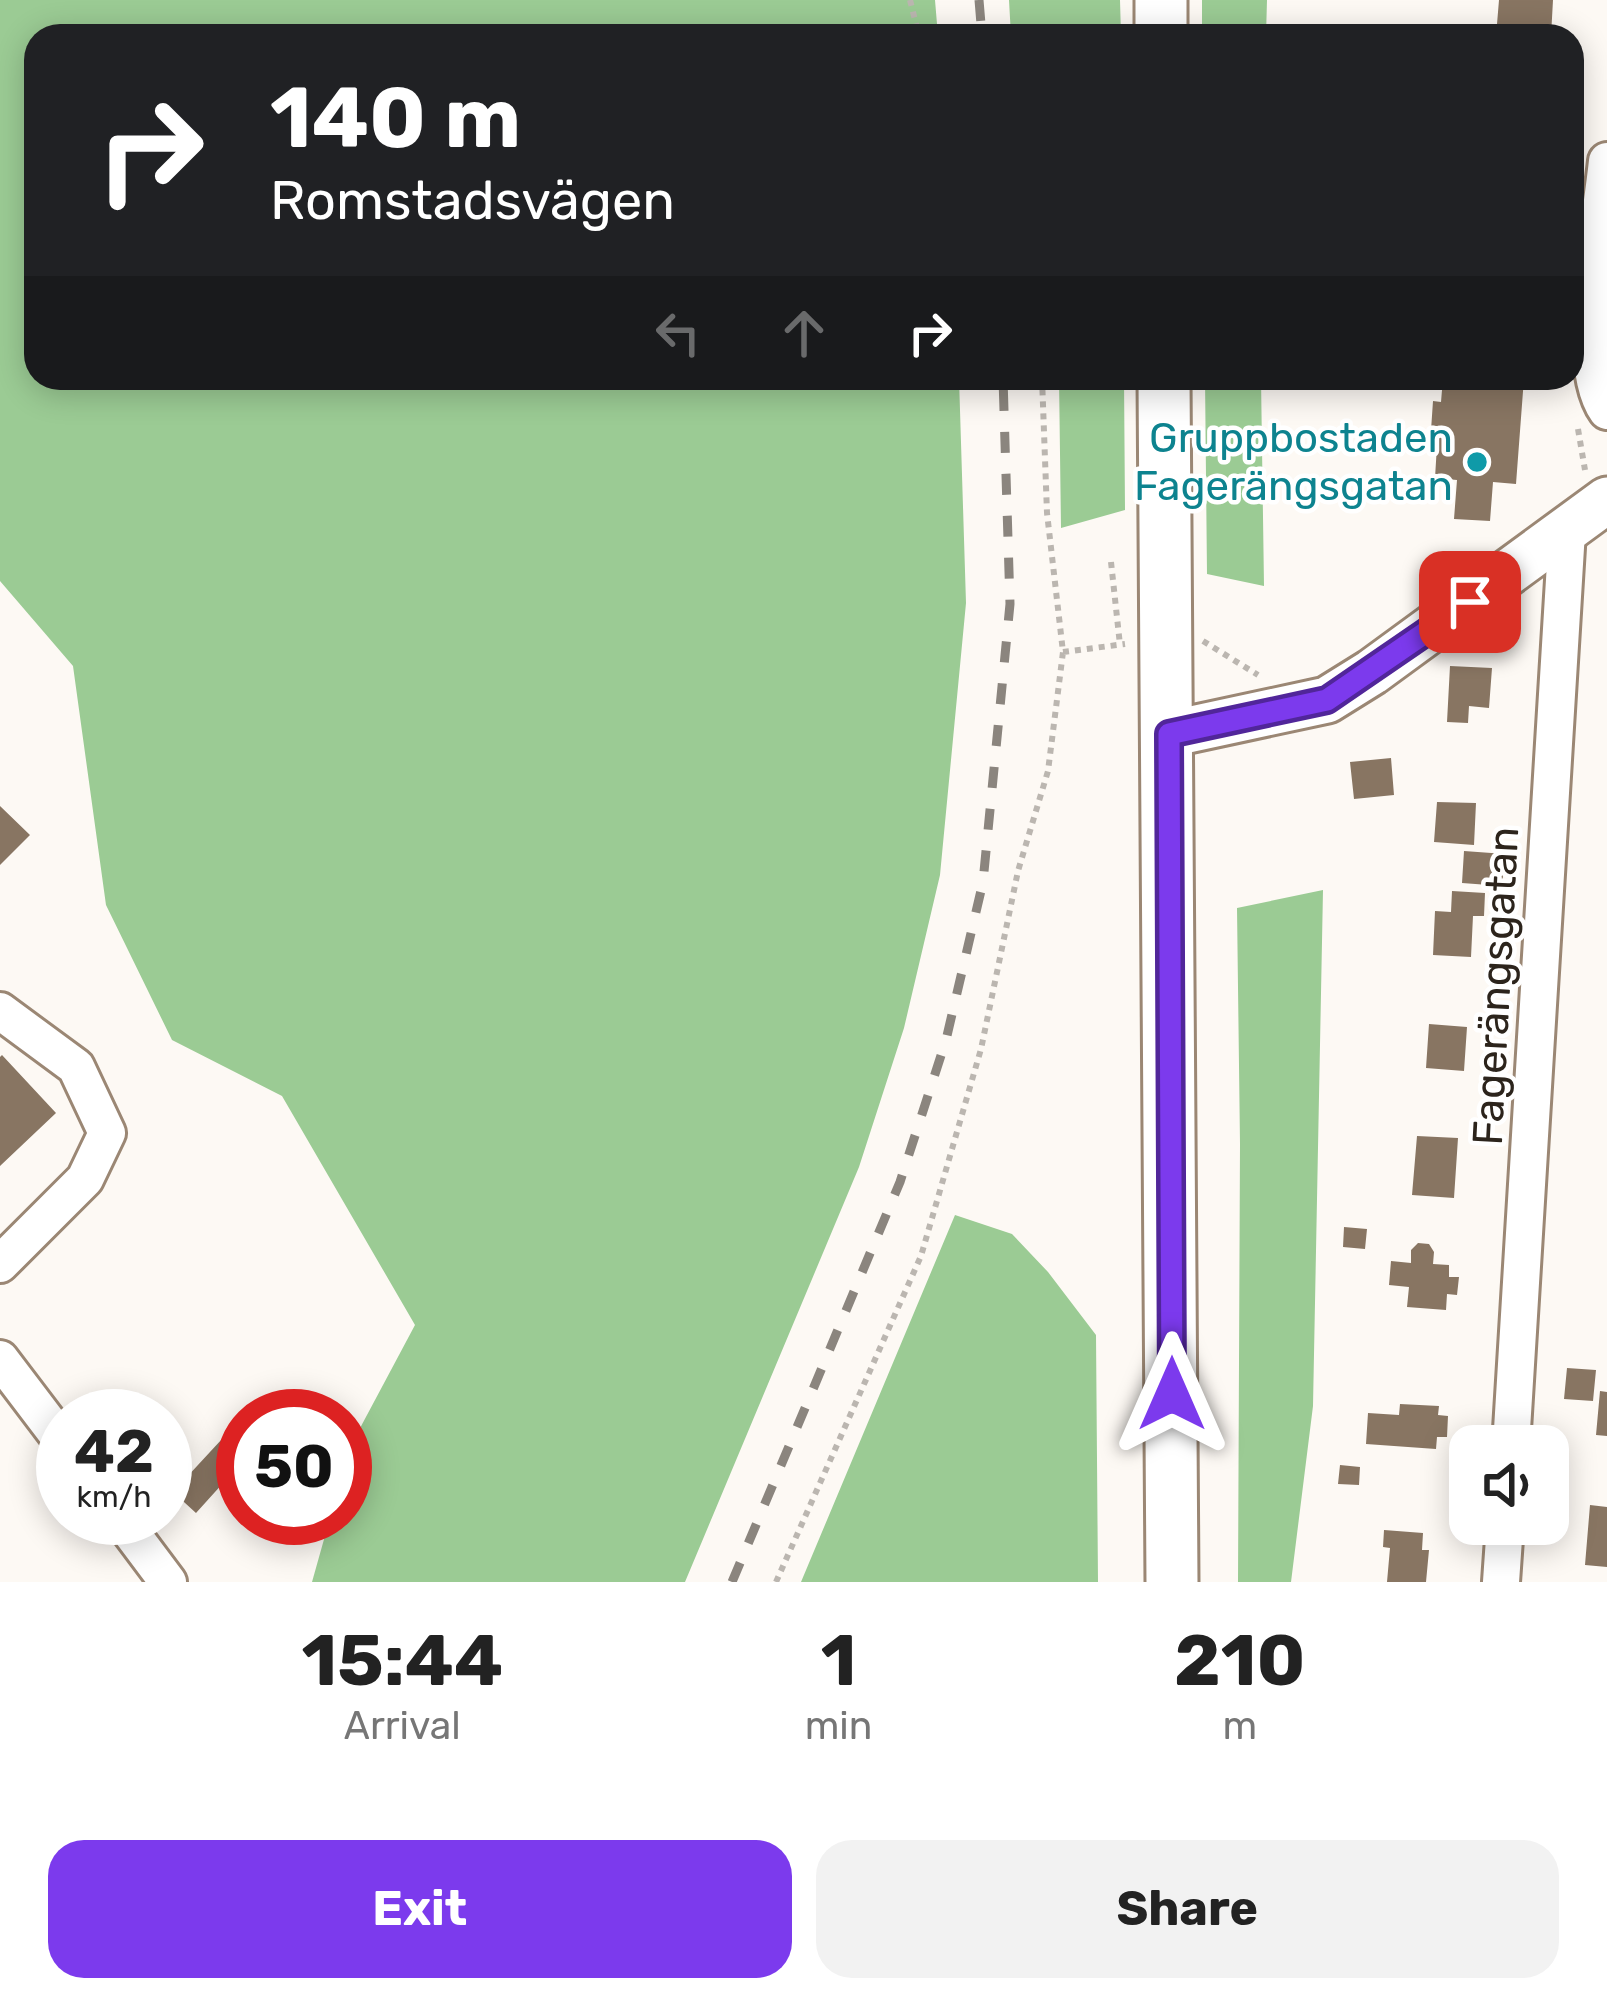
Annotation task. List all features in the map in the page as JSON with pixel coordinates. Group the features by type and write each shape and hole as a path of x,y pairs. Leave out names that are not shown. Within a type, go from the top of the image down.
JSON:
{"main road":[{"path":"1164,390 1172,1582"}],"street":[{"path":"1607,161 1589,356 1607,411"},
{"path":"1169,734 1327,700 1592,512"},
{"name":"Fagerängsgatan","path":"1513,1425 1592,512"},
{"path":"0,1011 76,1067 107,1133 85,1179 0,1264"},
{"path":"0,1359 36,1406"},
{"path":"140,1545 168,1582"},
{"path":"1502,1582 1504,1545"}],"path":[{"path":"1584,385 1593,376"},
{"path":"776,1582 921,1256 981,1049 1018,871 1048,771 1063,652 1047,513 1042,390"},
{"path":"1579,390 1575,406 1592,512"},
{"path":"1111,562 1120,645"}],"green space":[{"path":"0,0 935,0 937,24 24,24 24,390 959,390 966,603 940,875 904,1028 859,1167 685,1582 312,1582 322,1545 372,1545 372,1406 415,1325 282,1096 172,1040 106,905 73,666 0,581"},
{"path":"1009,0 1120,0 1121,24 1010,24"},
{"path":"1202,0 1267,0 1266,24 1202,24"},
{"path":"1059,390 1124,390 1125,510 1061,528"},
{"path":"1205,390 1261,390 1264,586 1207,574"},
{"path":"1323,890 1313,1406 1291,1582 1238,1582 1237,908"},
{"path":"955,1215 1012,1234 1096,1335 1098,1582 801,1582"}],"building":[{"path":"1499,0 1553,0 1552,24 1497,24"},
{"name":"Gruppbostaden Fagerängsgatan","path":"1442,390 1523,390 1516,484 1493,482 1490,521 1454,519 1457,480 1435,478 1437,445 1430,445 1433,401 1441,402"},
{"path":"1450,666 1492,668 1489,708 1469,706 1468,723 1447,722"},
{"path":"1391,758 1394,795 1354,799 1350,762"},
{"path":"1437,802 1476,803 1474,845 1434,842"},
{"path":"0,806 30,835 0,865"},
{"path":"1464,851 1505,854 1502,886 1462,883"},
{"path":"1452,891 1485,893 1484,916 1473,916 1471,957 1433,955 1435,911 1451,912"},
{"path":"1429,1024 1467,1027 1464,1071 1426,1068"},
{"path":"0,1057 56,1113 0,1166"},
{"path":"1417,1136 1458,1138 1454,1198 1412,1195"},
{"path":"1344,1227 1367,1229 1365,1249 1343,1247"},
{"path":"1418,1243 1429,1244 1433,1264 1449,1265 1449,1277 1459,1277 1457,1295 1447,1294 1446,1310 1407,1307 1409,1287 1389,1285 1391,1261 1411,1263 1411,1250"},
{"path":"1567,1368 1596,1370 1593,1401 1564,1399"},
{"path":"1600,1391 1607,1392 1607,1436 1596,1435"},
{"path":"1400,1404 1439,1406 1438,1415 1448,1416 1447,1437 1437,1437 1436,1449 1366,1444 1368,1413 1399,1415"},
{"path":"216,1445 216,1491 196,1513 192,1509 192,1471"},
{"path":"1340,1465 1360,1467 1359,1485 1338,1484"},
{"path":"1590,1505 1607,1507 1607,1567 1585,1565"},
{"path":"1384,1530 1423,1533 1422,1550 1429,1550 1426,1582 1387,1582 1390,1548 1383,1547"}],"railway":[{"path":"979,0 981,24"},
{"path":"732,1582 900,1182 946,1040 983,882 1010,604 1003,390"}],"place":[{"name":"Gruppbostaden Fagerängsgatan","path":"1477,462"}],"route":[{"path":"1172,1394 1169,734 1327,700 1470,602"}]}
